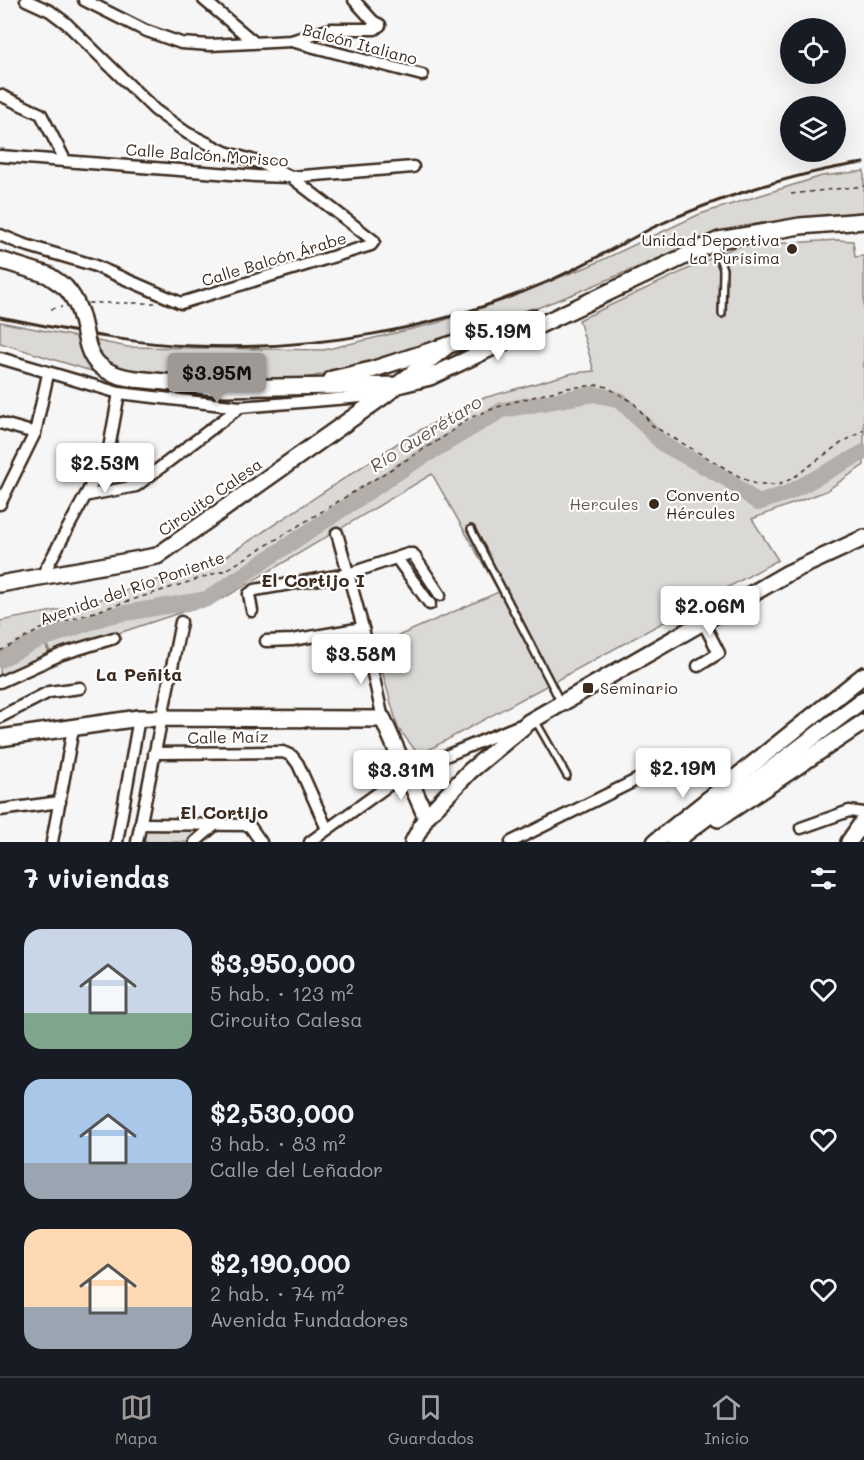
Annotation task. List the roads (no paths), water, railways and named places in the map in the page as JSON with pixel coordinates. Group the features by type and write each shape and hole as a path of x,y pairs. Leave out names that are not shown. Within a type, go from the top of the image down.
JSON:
{"street":[{"path":"26,0 50,10 155,110 188,134 225,152 258,162 291,177"},
{"path":"84,0 144,30 181,44 210,45 291,41 331,29 375,29 380,25 354,0"},
{"path":"204,0 254,42"},
{"name":"Balcón Italiano","path":"291,41 422,75"},
{"path":"0,95 41,114 65,160"},
{"name":"Calle Balcón Morisco","path":"0,156 291,177 412,167"},
{"name":"Calle Balcón Árabe","path":"0,235 22,244 93,265 181,303 371,245 374,241 291,177"},
{"path":"0,358 48,374 119,393 240,407 392,390 430,377 713,242 800,226 864,221"},
{"path":"0,260 48,274 65,287 77,300 93,357 101,369 113,375 225,388 302,385 392,390"},
{"path":"302,385 371,370 586,301"},
{"path":"469,339 476,346 474,355"},
{"name":"Circuito Calesa","path":"0,584 157,556 392,390 447,346"},
{"path":"0,504 35,433 48,374"},
{"path":"42,576 89,495 108,454 119,393"},
{"path":"89,495 136,486 240,407"},
{"path":"0,423 35,433"},
{"path":"337,533 363,628 383,719 426,817"},
{"path":"310,842 407,772 536,718 788,573 864,538"},
{"path":"252,611 251,591 348,574 413,554 440,595"},
{"path":"398,560 430,604"},
{"path":"137,842 181,622"},
{"path":"698,666 719,653 703,622"},
{"path":"266,641 292,640 363,628"},
{"path":"0,682 62,654 114,638"},
{"path":"754,765 787,734 864,675"},
{"path":"655,842 754,765 791,741 864,686"},
{"path":"0,717 49,692 80,688"},
{"path":"674,842 864,699"},
{"path":"0,738 139,718 383,719"},
{"path":"117,842 139,718"},
{"path":"413,842 426,817 470,771 536,718"},
{"path":"682,842 864,722"},
{"path":"52,842 72,729"},
{"name":"Calle Maíz","path":"154,753 283,752 292,756 298,764 327,829"},
{"path":"517,841 685,756"},
{"path":"0,810 60,802"},
{"path":"801,828 849,811 864,813"},
{"path":"849,842 864,820"},
{"path":"140,824 249,825 261,842"},
{"path":"195,842 216,824"}],"lane":[{"path":"713,242 723,269 722,314"},
{"path":"471,529 561,704"},
{"path":"536,718 567,776"}],"waterway":[{"name":"Río Querétaro","path":"0,660 32,643 108,616 207,599 409,465 502,410 594,394 620,400 663,444 727,479 758,503 788,493 864,452"}],"railway":[{"path":"0,317 120,339 169,345 238,347 283,345 374,334 418,325 505,299 560,276 676,217 728,197 784,180 864,163"}],"place":[{"name":"Unidad Deportiva La Purísima","path":"792,249"},
{"name":"Convento Hércules","path":"654,504"},
{"name":"Seminario","path":"588,688"}],"district":[{"name":"El Cortijo I","path":"313,581"},
{"name":"La Peñita","path":"139,675"},
{"name":"El Cortijo","path":"224,813"}],"park label":[{"name":"Hercules","path":"604,504"}]}
